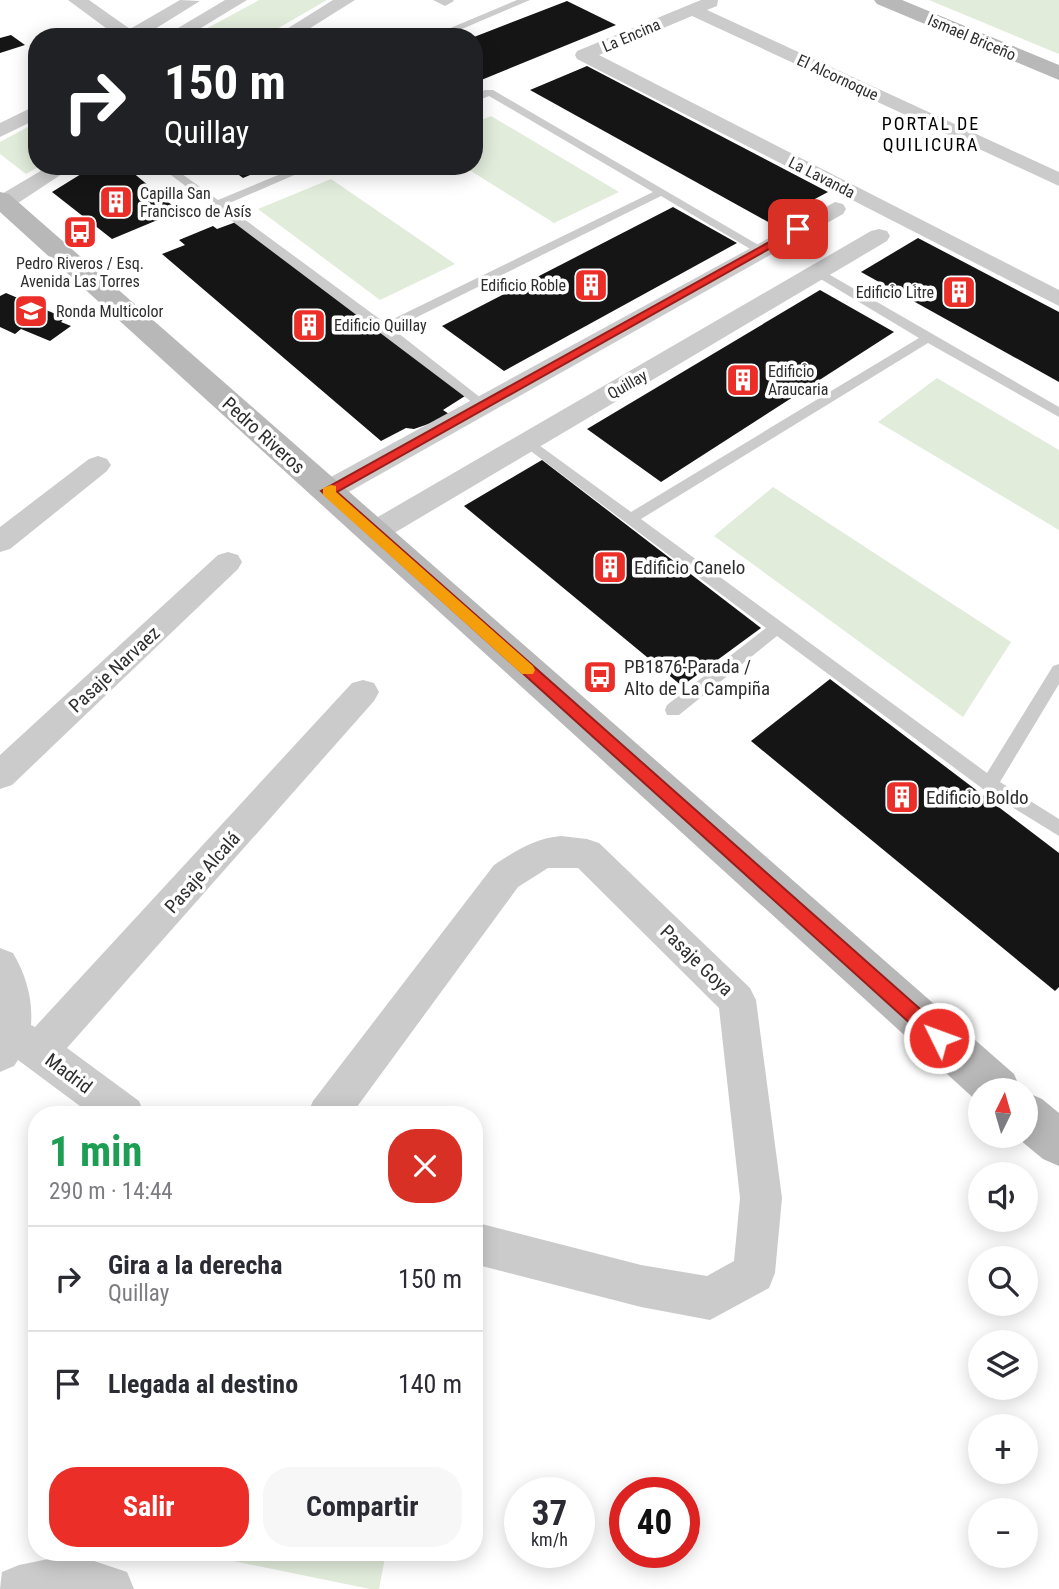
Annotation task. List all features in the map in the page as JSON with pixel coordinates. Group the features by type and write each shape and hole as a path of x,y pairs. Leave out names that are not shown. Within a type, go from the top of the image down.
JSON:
{"street":[{"path":"77,0 117,28"},
{"path":"145,28 193,0"},
{"path":"188,28 238,0"},
{"path":"299,28 346,0"},
{"name":"La Encina","path":"584,55 717,0"},
{"name":"Ismael Briceño","path":"884,0 1059,73"},
{"name":"El Alcornoque","path":"693,10 1059,180"},
{"name":"La Lavanda","path":"584,55 1059,299"},
{"path":"0,131 28,116"},
{"path":"2,201 48,175"},
{"name":"Pedro Riveros","path":"2,201 985,1078"},
{"path":"328,491 835,209"},
{"name":"Quillay","path":"374,532 879,236"},
{"path":"0,542 98,465"},
{"name":"Pasaje Narvaez","path":"0,775 228,562"},
{"name":"Pasaje Alcalá","path":"17,1046 363,692"},
{"name":"Pasaje Goya","path":"334,1106 506,876 542,853 563,850 587,854 737,1000 761,1198 754,1273 710,1298 641,1286 483,1245"},
{"path":"0,965 13,1005 17,1046"},
{"name":"Madrid","path":"17,1046 111,1106"},
{"path":"1038,1125 1059,1143"},
{"path":"19,1589 74,1578 110,1589"}],"lane":[{"path":"456,28 525,0"},
{"path":"483,95 489,92 761,250"},
{"path":"176,175 384,328 481,405"},
{"path":"216,205 288,175"},
{"path":"384,328 661,192"},
{"path":"818,272 1059,413"},
{"path":"632,518 928,338"},
{"path":"527,443 989,784 1059,828"},
{"path":"673,710 777,628"},
{"path":"989,784 1059,670"}],"green space":[{"path":"259,0 327,0 279,28 208,28"},
{"path":"929,0 1059,0 1059,54"},
{"path":"491,116 619,192 554,223 477,175 483,175 483,119"},
{"path":"28,127 28,173 0,154 0,142"},
{"path":"331,179 455,264 380,300 258,209"},
{"path":"937,378 1059,450 1059,530 878,422"},
{"path":"773,487 1011,642 963,717 714,536"},
{"path":"233,1561 384,1561 379,1589"}],"building":[{"path":"567,1 616,25 483,79 483,34"},
{"path":"11,35 25,45 0,53 0,38"},
{"path":"587,66 828,192 770,223 530,90"},
{"name":"Capilla San Francisco de Asís","path":"79,175 136,175 179,211 112,239 52,192"},
{"name":"Edificio Roble","path":"673,207 737,243 504,371 442,326"},
{"name":"Edificio Quillay","path":"236,222 465,396 443,410 449,414 414,429 406,428 381,441 162,254 185,245 179,240 213,226 217,229"},
{"name":"Edificio Litre","path":"918,238 1059,312 1059,382 861,272"},
{"name":"Edificio Araucaria","path":"820,290 894,332 661,482 587,429"},
{"path":"6,293 65,318 61,322 71,326 50,341 21,329 15,334 0,327 0,296"},
{"name":"Edificio Canelo","path":"542,460 761,628 682,686 464,506"},
{"name":"Edificio Boldo","path":"830,679 1059,853 1059,987 1055,991 751,741"}],"slow traffic":[{"path":"331,489 328,491 527,670"}],"place":[{"name":"Capilla San Francisco de Asís","path":"116,202"},
{"name":"Pedro Riveros / Esq. Avenida Las Torres","path":"80,232"},
{"name":"Edificio Roble","path":"591,285"},
{"name":"Edificio Litre","path":"959,292"},
{"name":"Ronda Multicolor","path":"31,311"},
{"name":"Edificio Quillay","path":"309,325"},
{"name":"Edificio Araucaria","path":"743,380"},
{"name":"Edificio Canelo","path":"610,567"},
{"name":"PB1876-Parada / Alto de La Campiña","path":"600,677"},
{"name":"Edificio Boldo","path":"902,797"}],"district":[{"name":"PORTAL DE QUILICURA","path":"931,134"}],"route":[{"path":"798,229 328,491 939,1038"}]}
